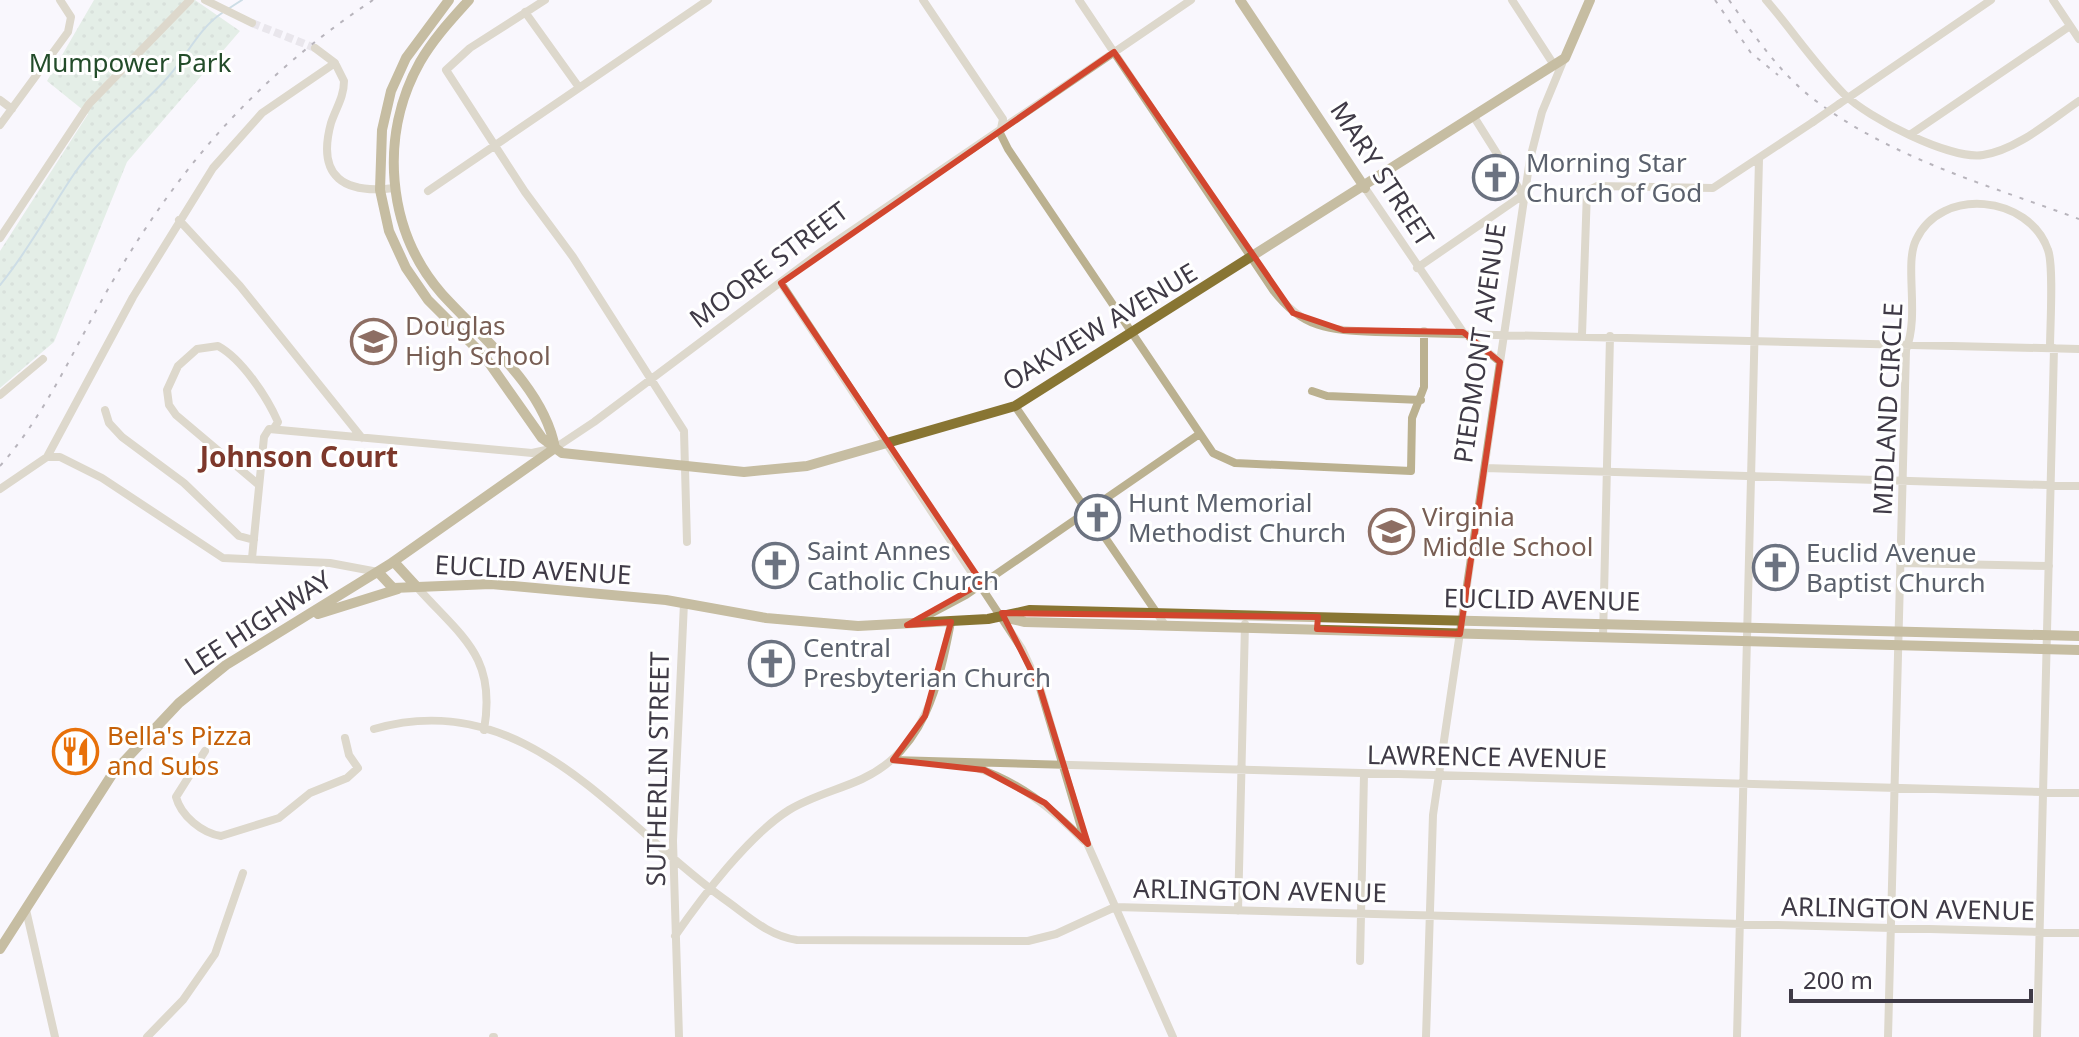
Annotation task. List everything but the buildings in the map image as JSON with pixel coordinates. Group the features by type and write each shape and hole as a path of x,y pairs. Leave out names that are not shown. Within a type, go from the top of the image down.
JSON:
{"main road":[{"path":"449,0 418,39 391,91 379,152 380,190 389,231 416,284 485,357 538,433 555,448"},
{"path":"469,0 430,46 403,99 395,134 394,188 410,242 429,277 495,347 543,412 555,448"},
{"name":"MARY STREET","path":"1240,0 1365,188"},
{"name":"PIEDMONT AVENUE","path":"1565,58 1590,0"},
{"name":"OAKVIEW AVENUE","path":"555,448 571,456 688,468 786,470 1015,406 1365,188 1565,58"},
{"name":"MOORE STREET","path":"378,572 555,448"},
{"path":"394,562 416,586"},
{"name":"EUCLID AVENUE","path":"378,572 386,584 400,588 491,584 684,603 804,622 907,625 1005,618 1030,610 1165,625 1318,617 1463,618 2079,636"},
{"name":"LEE HIGHWAY","path":"1,947 74,828 133,748 196,688 261,642 378,572"},
{"path":"302,620 400,588"},
{"name":"EUCLID AVENUE","path":"1085,617 1157,613 1317,629 2079,650"}],"street":[{"path":"0,125 68,32 71,17 60,0"},
{"path":"0,238 89,104 190,0"},
{"path":"205,0 252,23"},
{"path":"545,0 459,56 447,66 447,73 573,257 684,431 688,468 687,542"},
{"path":"428,191 708,0"},
{"path":"923,0 1003,119 1001,128 1008,149 1213,453 1235,463 1409,472 1413,469 1412,418 1421,400 1424,331"},
{"path":"1079,0 1287,309 1311,324 1343,330 2079,349"},
{"name":"MOORE STREET","path":"555,448 652,380 870,216 1191,0"},
{"path":"1512,0 1554,65"},
{"path":"1766,0 1848,97 1911,134 1951,152 1983,155 2026,137 2079,101"},
{"path":"1582,335 1587,191 1597,186 1713,188 1991,0"},
{"path":"2053,0 2079,39"},
{"path":"525,12 578,86"},
{"path":"1911,134 2070,26"},
{"path":"315,48 335,63 342,74 344,89 329,134 329,163 336,177 351,188 394,188"},
{"name":"PIEDMONT AVENUE","path":"1426,1037 1432,830 1439,776 1523,195 1536,132 1565,58"},
{"path":"0,489 47,457 179,220 213,168 249,126 277,101 335,63"},
{"path":"0,100 12,109"},
{"path":"1417,268 1523,195 1474,117"},
{"path":"1737,1037 1750,627 1759,159"},
{"name":"MARY STREET","path":"1365,188 1463,332 1500,362"},
{"name":"MIDLAND CIRCLE","path":"1888,1037 1901,480 1908,344 1913,333 1915,242 1938,214 1968,202 2012,212 2034,227 2047,246 2051,263 2051,485 2037,1037"},
{"path":"179,220 240,286 362,438"},
{"path":"781,283 1005,618 1040,688 1088,844 1173,1037"},
{"path":"1603,638 1610,336"},
{"path":"252,558 264,437 278,422 237,363 218,346 197,349 172,374 167,390 173,412 259,485"},
{"path":"0,395 43,359"},
{"path":"1312,391 1327,396 1421,400"},
{"path":"1015,406 1165,625"},
{"path":"105,410 109,423 129,443 184,483 239,536 254,540"},
{"path":"274,428 532,453 555,448"},
{"path":"907,625 945,608 1198,435"},
{"name":"EUCLID AVENUE","path":"47,457 60,457 102,478 223,558 330,563 378,572"},
{"path":"1485,468 2079,486"},
{"path":"1900,563 2049,566"},
{"path":"416,586 479,656 488,685 484,730"},
{"name":"SUTHERLIN STREET","path":"679,1037 674,860 684,603"},
{"path":"1317,629 1318,617"},
{"path":"1238,911 1245,621"},
{"path":"675,936 762,834 787,811 864,778 893,760 911,741 925,716 951,622"},
{"name":"ARLINGTON AVENUE","path":"374,729 425,720 484,730 522,741 554,757 712,890 773,934 786,939 836,943 1028,941 1056,934 1115,907 2079,933"},
{"path":"205,751 176,797 190,820 212,835 221,836 279,818 310,793 349,776 358,768 349,755 345,738"},
{"name":"LAWRENCE AVENUE","path":"893,760 2079,793"},
{"path":"959,763 984,770 1027,792 1057,813 1088,844"},
{"path":"1360,961 1364,774"},
{"path":"147,1037 183,1000 215,954 243,873"},
{"path":"26,910 54,1037"}],"highlighted area":[{"path":"1114,52 1293,313 1343,330 1463,332 1500,362 1460,634 1317,629 1318,617 1002,613 1040,688 1088,844 1045,803 984,770 893,760 925,716 951,622 907,625 982,583 781,283"}],"green space":[{"name":"Mumpower Park","path":"94,0 195,0 240,31 127,162 54,342 0,388 0,251 88,114 47,81"}],"waterway":[{"path":"228,9 242,0"},
{"path":"0,285 85,160 168,77 200,35 222,13"}],"tunnel":[{"path":"252,23 315,48"}],"railway":[{"path":"0,466 47,401 138,240 194,162 257,92 293,60 373,0"},
{"path":"1715,0 1751,53 1778,75"},
{"path":"1729,0 1788,76 1842,119 1907,154 2079,219"}],"place":[{"name":"Morning Star Church of God","path":"1495,178"},
{"name":"Douglas High School","path":"374,341"},
{"name":"Hunt Memorial Methodist Church","path":"1097,518"},
{"name":"Virginia Middle School","path":"1391,532"},
{"name":"Saint Annes Catholic Church","path":"776,566"},
{"name":"Euclid Avenue Baptist Church","path":"1775,568"},
{"name":"Central Presbyterian Church","path":"772,663"},
{"name":"Bella's Pizza and Subs","path":"76,751"}],"district":[{"name":"Johnson Court","path":"299,457"}]}
